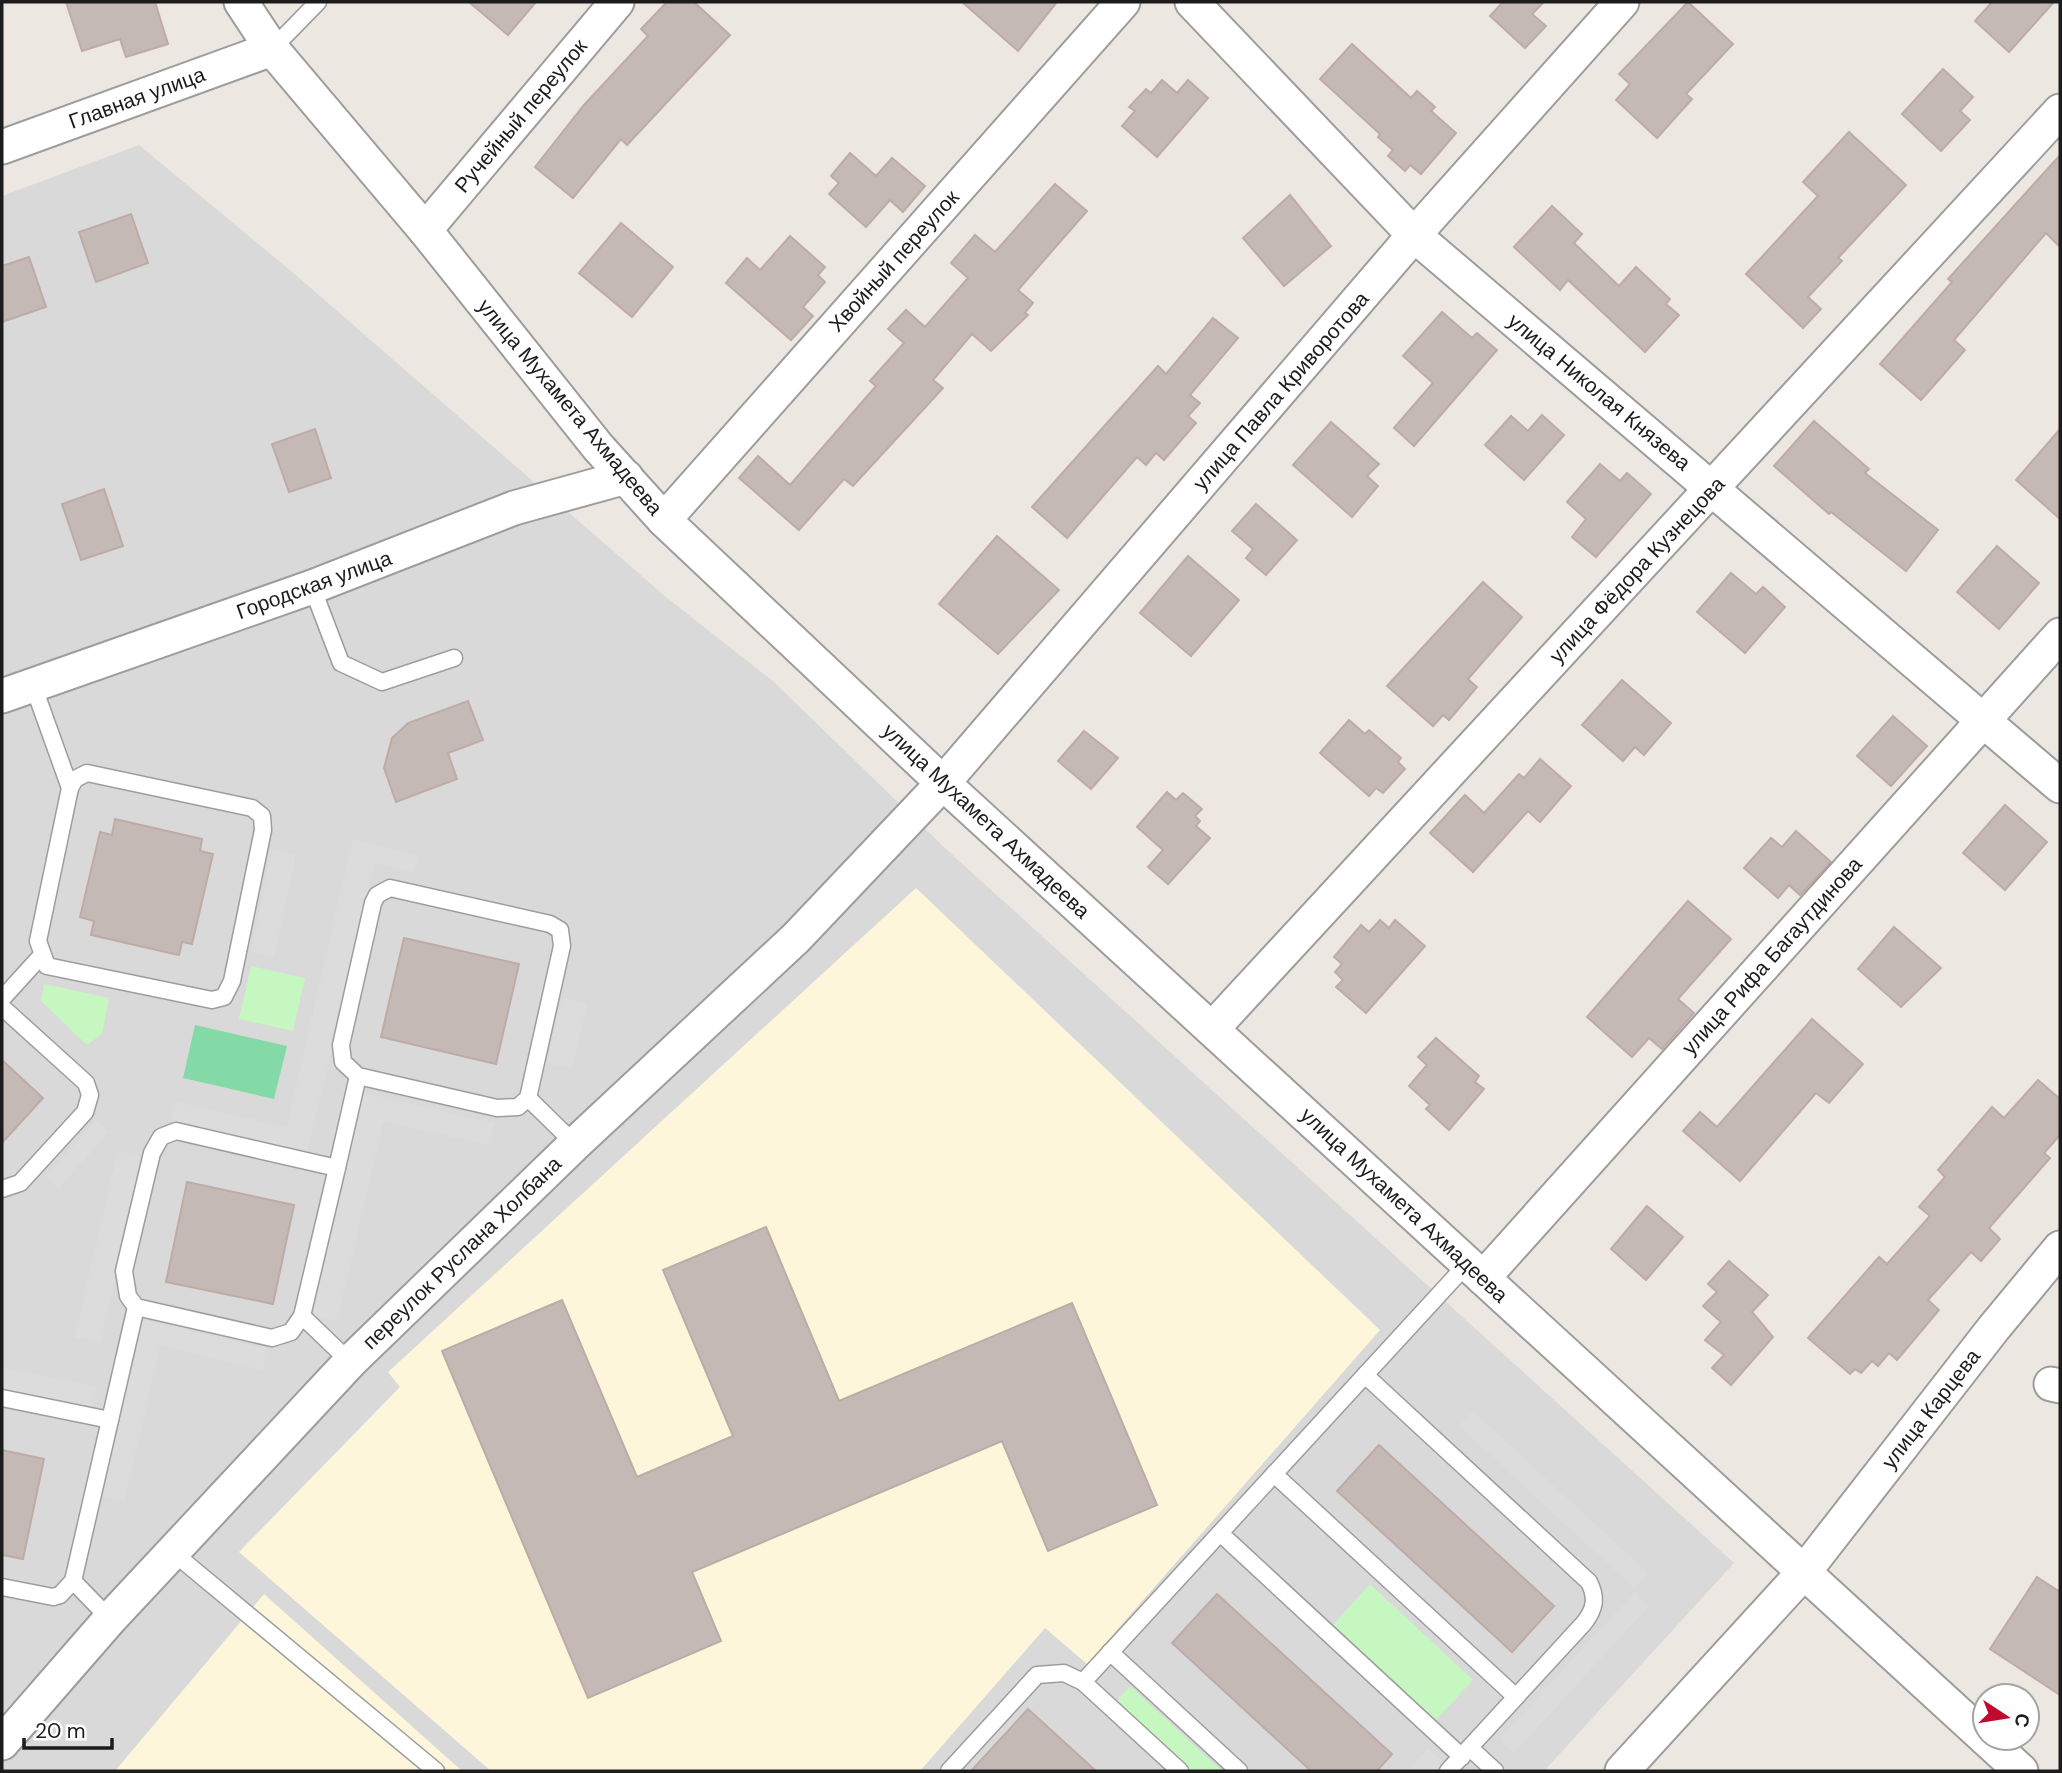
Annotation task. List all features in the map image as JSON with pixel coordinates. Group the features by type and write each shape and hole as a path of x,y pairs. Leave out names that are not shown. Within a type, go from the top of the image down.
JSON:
{"street":[{"name":"улица Мухамета Ахмадеева","path":"241,2 272,49 425,230 598,447 664,520 943,783 2021,1771"},
{"name":"Ручейный переулок","path":"425,230 617,2"},
{"name":"Хвойный переулок","path":"664,520 1123,2"},
{"name":"улица Николая Князева","path":"1192,2 1414,235 2060,786"},
{"name":"улица Павла Криворотова","path":"943,783 1414,235 1622,2"},
{"name":"Главная улица","path":"2,147 272,49"},
{"name":"улица Фёдора Кузнецова","path":"1212,1029 2060,111"},
{"name":"Городская улица","path":"2,696 312,587 514,508 626,477"},
{"name":"улица Рифа Багаутдинова","path":"1475,1271 2060,635"},
{"name":"переулок Руслана Холбана","path":"2,1743 110,1619 175,1554 349,1363 575,1144 796,938 943,783"},
{"name":"улица Карцева","path":"1622,1771 1804,1572 1993,1329 2060,1248"}],"lane":[{"path":"272,49 318,2"},
{"path":"312,587 341,663 382,682 454,658"},
{"path":"33,685 70,788"},
{"path":"87,773 252,808 262,816 263,830 232,981 224,997 212,1000 47,966 41,956 38,941 70,788 75,779 87,773"},
{"path":"397,888 550,923 560,930 562,946 527,1098 518,1107 509,1109 358,1076 343,1062 341,1045 373,903 382,891 397,888"},
{"path":"2,999 41,956"},
{"path":"2,1007 86,1083 90,1095 85,1112 20,1183 2,1189"},
{"path":"337,1168 176,1131 161,1137 152,1153 124,1271 128,1296 136,1307 272,1338 290,1332 302,1317 337,1168 358,1076"},
{"path":"527,1098 575,1144"},
{"path":"1083,1682 1365,1376 1475,1271"},
{"path":"2,1587 53,1597 68,1588 73,1581 136,1307"},
{"path":"302,1317 349,1363"},
{"path":"1365,1376 1589,1582 1593,1591 1592,1612 1448,1771"},
{"path":"2,1398 110,1420"},
{"path":"1274,1474 1516,1697"},
{"path":"1220,1533 1466,1752 1495,1771"},
{"path":"175,1554 436,1771"},
{"path":"73,1581 110,1619"},
{"path":"1110,1653 1239,1771"},
{"path":"949,1771 1038,1675 1064,1673 1083,1682 1180,1771"}],"shaded area":[{"path":"139,145 297,276 666,597 774,682 946,849 1734,1563 1544,1771 2,1771 2,196"},
{"path":"353,839 419,855 414,872 374,863 307,1153 171,1121 176,1102 287,1127"},
{"path":"272,849 296,854 274,957 251,952"},
{"path":"916,888 1380,1330 1087,1664 1045,1628 920,1771 491,1771 239,1552 400,1387 388,1372"},
{"path":"562,998 587,1003 572,1069 547,1063"},
{"path":"364,1093 494,1123 489,1145 383,1122 337,1321 312,1315"},
{"path":"96,1120 109,1132 59,1188 46,1176"},
{"path":"118,1151 143,1157 100,1343 75,1337"},
{"path":"140,1319 268,1349 263,1370 160,1346 124,1502 99,1496"},
{"path":"2,1367 97,1386 92,1411 2,1393"},
{"path":"1473,1411 1648,1573 1634,1588 1459,1426"},
{"path":"1635,1592 1649,1606 1514,1753 1499,1739"},
{"path":"264,1594 462,1771 115,1771"},
{"path":"1428,1748 1444,1762 1435,1771 1407,1771"}],"green space":[{"path":"251,966 305,978 293,1031 239,1019"},
{"path":"44,984 109,998 102,1034 87,1045 41,1001"},
{"path":"195,1025 287,1046 274,1099 183,1078"},
{"path":"1370,1584 1473,1680 1436,1720 1333,1625"},
{"path":"1130,1686 1222,1771 1186,1771 1113,1705"}],"building":[{"path":"66,2 155,2 168,44 126,57 120,39 82,51"},
{"path":"469,2 536,2 508,35"},
{"path":"667,2 694,2 730,35 627,145 621,139 573,198 535,167 584,105 648,36 641,29"},
{"path":"962,2 1057,2 1018,51"},
{"path":"1503,2 1544,2 1532,14 1546,26 1525,48 1490,16"},
{"path":"1688,2 1733,44 1686,94 1692,99 1657,138 1616,100 1630,84 1619,74"},
{"path":"1992,2 2054,2 2009,52 1975,21"},
{"path":"1352,44 1411,98 1417,91 1435,107 1431,111 1456,133 1421,174 1410,165 1405,171 1388,156 1393,150 1378,137 1380,134 1320,79"},
{"path":"1943,69 1973,97 1960,111 1970,120 1941,151 1902,114"},
{"path":"1162,80 1177,93 1188,80 1208,98 1157,157 1122,126 1135,111 1129,107 1146,89 1151,93"},
{"path":"1849,132 1906,185 1838,258 1842,261 1808,297 1821,309 1803,328 1746,274 1818,196 1803,182"},
{"path":"850,153 876,176 892,158 925,186 903,212 890,200 866,227 829,194 839,183 831,176"},
{"path":"2060,155 2060,247 2046,233 1954,340 1965,350 1921,400 1880,364 1952,282 1948,279"},
{"path":"1055,184 1087,211 1018,290 1033,303 1025,313 1028,315 991,351 972,334 933,380 943,388 853,486 844,479 799,530 739,478 758,456 790,485 876,386 870,381 904,343 888,329 906,310 925,327 968,278 951,263 975,235 995,252"},
{"path":"1290,195 1331,246 1284,286 1243,238"},
{"path":"1552,206 1582,234 1574,243 1619,286 1636,267 1670,299 1666,304 1679,315 1645,352 1568,280 1560,290 1514,247"},
{"path":"131,214 148,263 96,282 79,232"},
{"path":"621,223 673,267 632,317 579,273"},
{"path":"790,236 825,267 818,275 825,282 803,307 813,316 791,340 726,283 747,258 760,270"},
{"path":"29,257 46,307 2,322 2,266"},
{"path":"1442,312 1472,338 1477,333 1497,350 1414,446 1394,428 1433,383 1403,356"},
{"path":"1213,318 1238,338 1190,395 1200,403 1188,416 1196,423 1164,460 1156,453 1146,465 1137,457 1067,538 1032,507 1158,366 1166,374"},
{"path":"1542,415 1564,435 1524,480 1485,445 1511,416 1528,431"},
{"path":"1814,421 1869,469 1865,473 1938,530 1906,571 1831,512 1829,514 1774,466"},
{"path":"1331,422 1379,464 1367,476 1378,486 1352,517 1293,465"},
{"path":"315,429 331,478 289,492 272,444"},
{"path":"2060,429 2060,519 2016,480"},
{"path":"1600,464 1620,481 1627,473 1651,494 1596,557 1572,537 1586,519 1567,502"},
{"path":"104,489 123,546 81,560 62,504"},
{"path":"1256,504 1297,540 1266,575 1246,558 1253,549 1232,531"},
{"path":"997,536 1059,590 998,654 939,604"},
{"path":"1997,546 2039,583 1999,629 1957,592"},
{"path":"1188,556 1239,600 1191,656 1140,613"},
{"path":"1731,573 1756,594 1763,587 1785,607 1745,653 1697,612"},
{"path":"1483,582 1522,617 1468,679 1477,687 1449,720 1443,715 1433,726 1387,686"},
{"path":"1622,680 1671,723 1644,755 1635,747 1623,761 1582,725"},
{"path":"468,701 483,740 448,753 457,779 396,802 384,768 392,738 408,723"},
{"path":"1893,716 1927,746 1891,786 1857,756"},
{"path":"1349,720 1365,734 1369,730 1401,758 1398,762 1405,769 1383,793 1376,788 1369,796 1320,753"},
{"path":"1084,731 1118,758 1091,789 1058,761"},
{"path":"1540,759 1571,786 1540,822 1528,811 1473,872 1430,833 1465,795 1484,813 1519,774 1524,778"},
{"path":"1167,792 1176,800 1183,793 1202,809 1195,816 1200,821 1196,826 1210,838 1168,884 1148,867 1163,850 1137,827"},
{"path":"2005,805 2047,842 2005,890 1963,853"},
{"path":"115,819 202,839 200,851 213,854 192,944 182,942 179,955 91,935 94,921 80,917 100,832 112,835"},
{"path":"1796,831 1831,862 1800,895 1789,885 1778,898 1744,868 1771,838 1782,847"},
{"path":"1688,901 1731,939 1678,999 1694,1013 1662,1049 1649,1038 1632,1057 1587,1017"},
{"path":"1380,920 1389,928 1395,920 1425,946 1366,1013 1336,987 1343,980 1335,972 1342,964 1334,957 1361,925 1369,932"},
{"path":"1894,927 1941,968 1901,1007 1858,969"},
{"path":"404,938 519,964 496,1064 381,1037"},
{"path":"1812,1019 1863,1064 1829,1103 1816,1093 1740,1181 1683,1131 1700,1112 1717,1127"},
{"path":"1436,1038 1479,1076 1475,1082 1484,1089 1449,1130 1426,1109 1430,1105 1409,1086 1427,1065 1418,1057"},
{"path":"2,1060 43,1098 2,1143"},
{"path":"2038,1080 2060,1099 2060,1135 2044,1153 2050,1158 1989,1228 2000,1239 1981,1261 1971,1252 1928,1300 1939,1310 1897,1360 1889,1353 1878,1366 1872,1361 1861,1373 1855,1369 1850,1374 1808,1338 1879,1257 1887,1264 1930,1216 1919,1207 1945,1177 1938,1170 1992,1107 2004,1118"},
{"path":"187,1182 294,1205 273,1304 166,1282"},
{"path":"1647,1206 1683,1237 1646,1280 1611,1249"},
{"path":"766,1227 839,1401 1072,1303 1157,1505 1048,1551 1002,1441 692,1572 721,1641 588,1698 442,1351 562,1300 637,1477 733,1436 663,1270"},
{"path":"1729,1261 1768,1295 1752,1312 1773,1337 1731,1385 1712,1368 1724,1355 1705,1340 1721,1322 1703,1306 1717,1292 1708,1284"},
{"path":"1379,1445 1554,1606 1512,1652 1337,1491"},
{"path":"2,1450 44,1459 23,1559 2,1555"},
{"path":"2037,1577 2060,1592 2060,1695 1990,1649"},
{"path":"1217,1594 1392,1754 1377,1771 1311,1771 1172,1643"},
{"path":"1028,1709 1096,1771 971,1771"}]}
